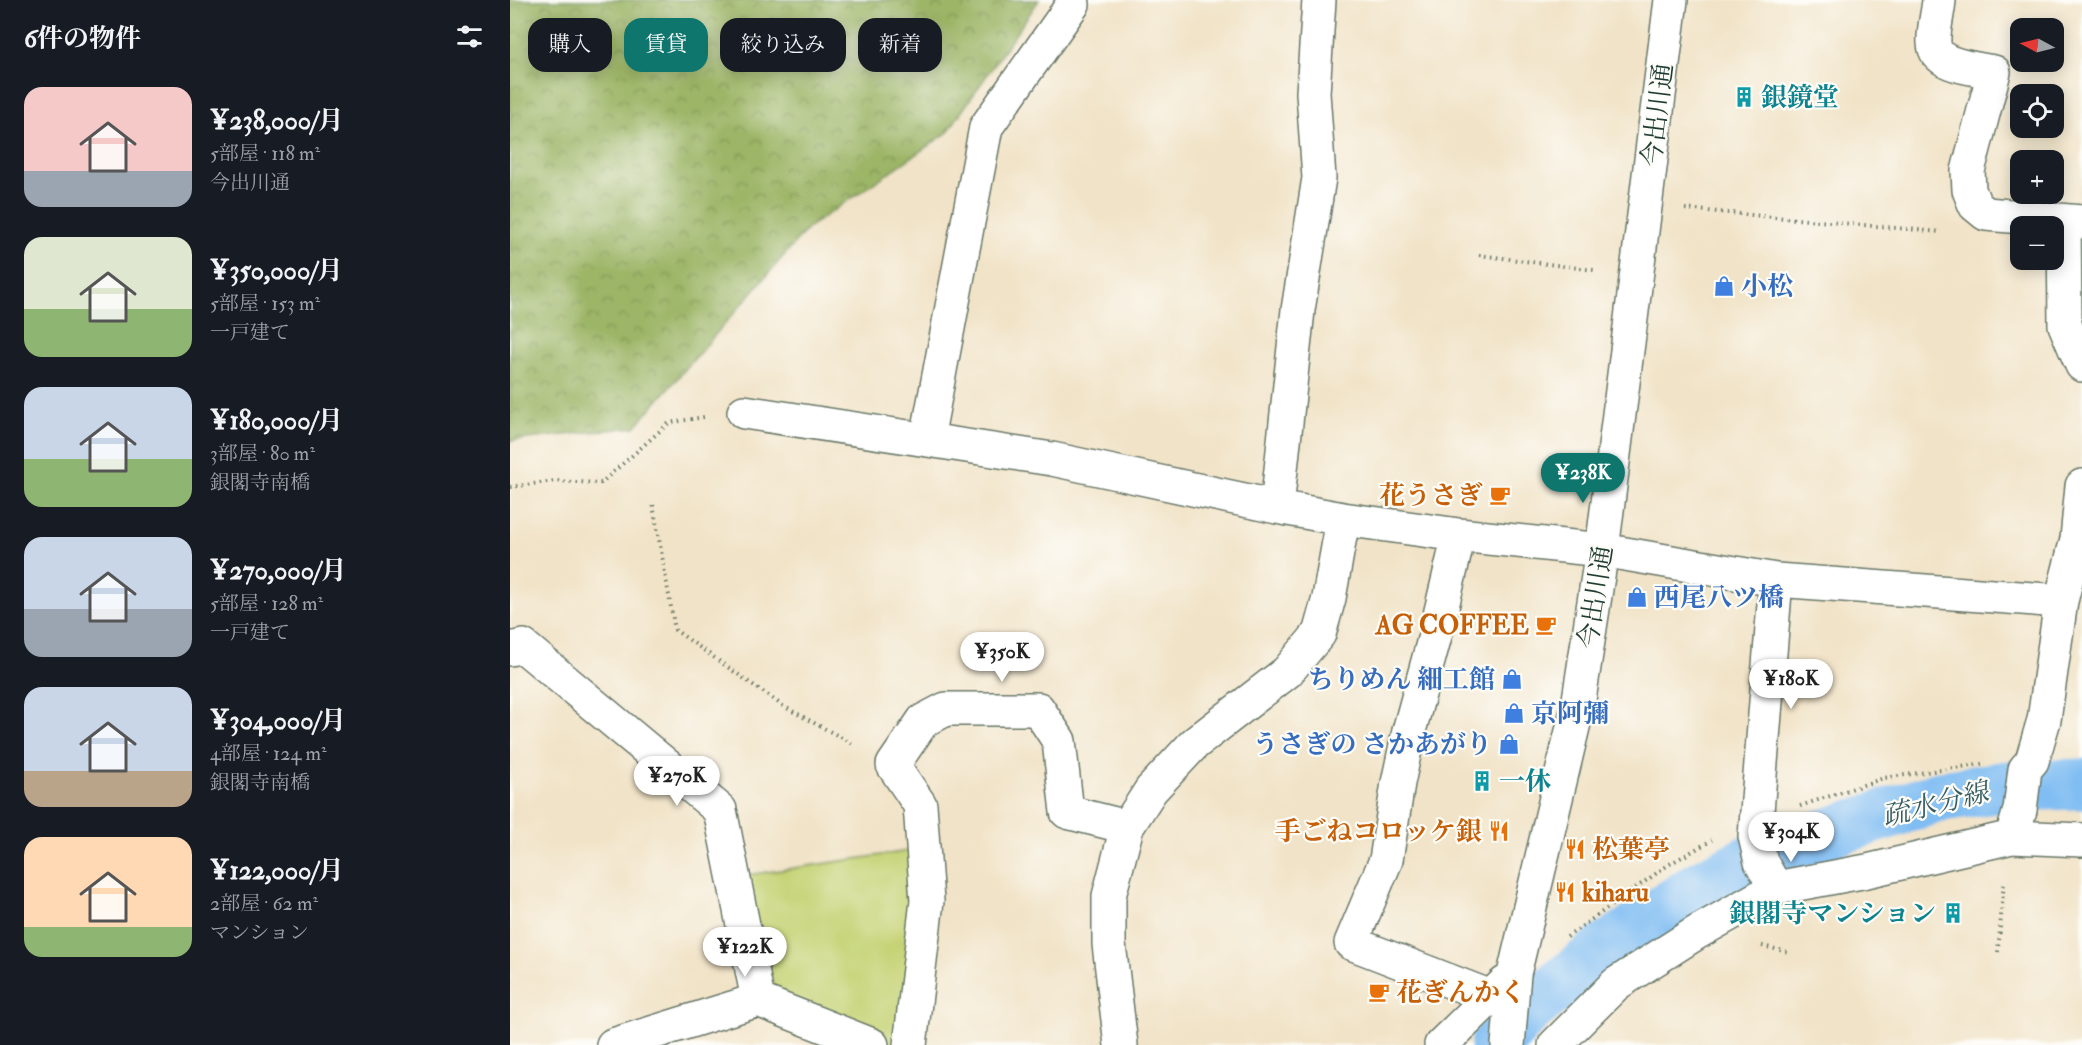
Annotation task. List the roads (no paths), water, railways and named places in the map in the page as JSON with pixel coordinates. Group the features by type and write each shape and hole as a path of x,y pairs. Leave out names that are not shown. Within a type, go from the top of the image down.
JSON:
{"street":[{"path":"1277,507 1298,310 1319,178 1313,93 1319,0"},
{"name":"今出川通","path":"1508,1045 1501,1002 1514,974 1578,705 1602,550 1671,0"},
{"path":"1940,0 1934,44 1938,55 1949,62 1994,72 1968,171 1969,190 1975,205 1986,214 2073,222 2065,325 2082,365"},
{"path":"927,439 986,127 1073,4"},
{"path":"744,412 1052,459 1342,519 1459,535 1602,550 1776,580 2061,601"},
{"path":"2012,837 2023,784 2044,720 2061,601 2077,538 2082,486"},
{"path":"1121,1045 1109,944 1109,896 1127,828 1151,790 1194,744 1287,672 1318,634 1329,598 1342,519"},
{"path":"1459,535 1409,731 1386,860 1351,943 1501,1002"},
{"path":"1555,1045 1616,984 1696,933 1764,862 1776,580"},
{"path":"510,649 523,646 720,810 758,1000"},
{"path":"910,1045 927,901 920,805 893,765 923,721 946,709 1038,709 1059,741 1067,812 1127,828"},
{"path":"1764,862 1867,872 2012,837 2082,840"},
{"path":"613,1045 758,1000 872,1045"},
{"path":"1441,1045 1501,1002"}],"waterway":[{"name":"疏水分線","path":"1496,1045 1529,1009 1602,951 1698,887 1755,857 1942,796 2008,786 2082,784"}],"place":[{"name":"銀鏡堂","path":"1744,97"},
{"name":"小松","path":"1724,286"},
{"name":"花うさぎ","path":"1500,495"},
{"name":"西尾八ツ橋","path":"1637,597"},
{"name":"AG COFFEE","path":"1546,625"},
{"name":"ちりめん 細工館","path":"1512,679"},
{"name":"京阿彌","path":"1514,713"},
{"name":"うさぎの さかあがり","path":"1509,744"},
{"name":"一休","path":"1482,781"},
{"name":"手ごねコロッケ銀","path":"1499,831"},
{"name":"松葉亭","path":"1575,849"},
{"name":"kiharu","path":"1565,892"},
{"name":"銀閣寺マンション","path":"1953,913"},
{"name":"花ぎんかく","path":"1379,992"}]}
